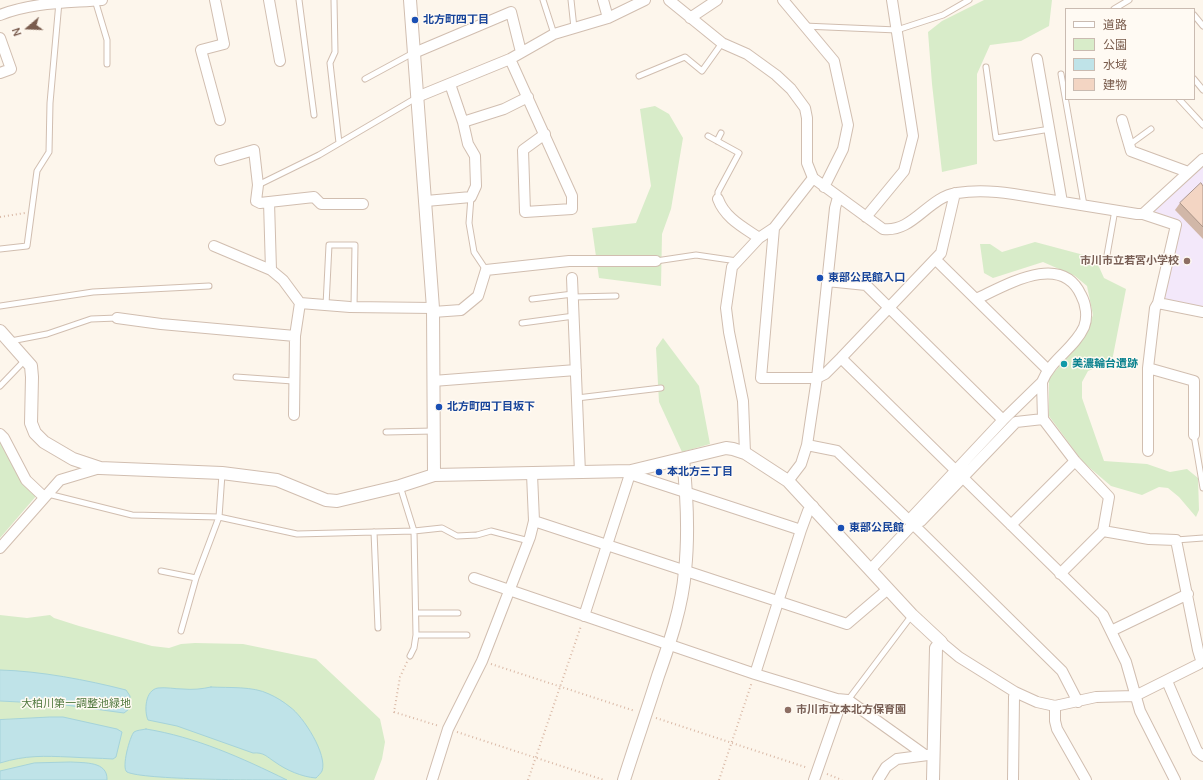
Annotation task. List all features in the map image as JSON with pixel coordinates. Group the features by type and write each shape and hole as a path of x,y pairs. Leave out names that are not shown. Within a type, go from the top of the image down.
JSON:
{"street":[{"path":"0,16 16,9 59,2 102,0"},
{"path":"215,0 224,44 200,50 220,120"},
{"path":"269,0 280,61"},
{"path":"410,0 426,201 432,310 434,475"},
{"path":"603,0 608,18"},
{"path":"417,97 510,59 554,34 608,18 645,0"},
{"path":"669,0 677,4 690,18 722,43 748,54 776,74 791,89 804,108 807,118 807,163 813,178 883,229 893,230 906,225 935,202 955,193 1003,192 1144,214 1176,225 1158,304 1155,308 1148,368 1148,452"},
{"path":"783,0 834,61 848,125 843,149 824,187"},
{"path":"866,217 904,171 913,136 892,0"},
{"path":"690,18 714,1"},
{"path":"414,53 511,12 522,52"},
{"path":"0,38 11,69 0,73"},
{"path":"510,59 545,134 572,196 572,209 525,212 523,150 545,134"},
{"path":"1037,59 1062,202"},
{"path":"426,201 471,197 476,186 475,156 468,144 463,122 450,84"},
{"path":"463,122 504,109 528,97"},
{"path":"1122,120 1131,151 1188,172"},
{"path":"220,160 254,150 258,185 256,201 260,203 314,197 321,204 363,204"},
{"path":"1144,214 1203,159"},
{"path":"745,453 743,401 729,332 726,308 732,267 759,238 774,228 813,178"},
{"path":"774,228 761,378 817,378 825,374 936,260 941,253 955,193"},
{"path":"788,481 801,464 807,445 817,378 835,208 838,197"},
{"path":"718,199 722,210 759,238"},
{"path":"269,202 270,270"},
{"path":"214,246 270,270 284,280 300,303 293,381 294,415"},
{"path":"936,260 1047,369"},
{"path":"300,303 354,307 462,310 478,296 486,270 569,261 656,261"},
{"path":"976,299 1029,275 1052,273 1073,282 1084,302 1086,314 1085,325 1078,338 1047,369 1042,382 1043,419 1075,460 1109,497 1103,531 1060,574"},
{"path":"572,278 580,472"},
{"path":"827,281 866,284 1003,420"},
{"path":"1158,304 1203,312"},
{"path":"117,318 161,324 296,336"},
{"path":"3,336 31,366 31,423 35,433 44,442 73,459 100,468 222,473 278,480 326,500 337,500 400,486 434,475 580,472 630,473 726,448 745,453 788,481 813,506 912,615 959,657 1015,692 1037,702 1055,706 1096,697 1135,696 1202,664 1176,540 1149,539 1103,531"},
{"path":"841,358 1103,615 1126,662 1134,684 1135,696 1140,711 1173,780"},
{"path":"1148,368 1194,381 1194,435"},
{"path":"433,381 576,370"},
{"path":"959,473 1003,420 1042,382"},
{"path":"870,570 913,524 913,516 1016,422 1043,419"},
{"path":"0,434 4,438 26,480 45,495"},
{"path":"807,445 837,451 1062,671 1078,702"},
{"path":"624,780 669,645 681,601 688,534 687,493 683,459"},
{"path":"1011,525 1075,460"},
{"path":"0,548 45,495 60,480 100,468"},
{"path":"630,473 801,530"},
{"path":"584,616 630,473"},
{"path":"432,780 448,729 482,661 529,542 534,521 532,474"},
{"path":"755,674 777,601 801,530 808,512 813,506"},
{"path":"534,521 847,624 888,589"},
{"path":"474,578 755,674 845,700 929,756"},
{"path":"1111,631 1188,594"},
{"path":"933,780 929,756 936,648 941,642"},
{"path":"1167,681 1198,751 1203,756"},
{"path":"1013,780 1015,692"},
{"path":"815,775 845,700"},
{"path":"1055,706 1055,721 1057,729 1086,780"},
{"path":"878,780 886,767 897,759 929,756"}],"lane":[{"path":"95,0 107,40 107,64"},
{"path":"299,0 314,116"},
{"path":"334,0 335,52 330,63 339,143"},
{"path":"543,0 554,34"},
{"path":"571,0 574,28"},
{"path":"804,26 897,30 943,15 969,0"},
{"path":"1116,8 1129,0"},
{"path":"0,249 27,246 37,171 49,152 50,103 59,2"},
{"path":"1195,15 1203,26"},
{"path":"639,76 685,57 702,71 722,43"},
{"path":"365,79 414,53"},
{"path":"986,67 996,138 1050,130"},
{"path":"1061,74 1065,97"},
{"path":"1195,80 1203,90"},
{"path":"258,185 296,168 417,97"},
{"path":"1066,100 1084,205"},
{"path":"1180,100 1203,125"},
{"path":"1129,145 1151,129"},
{"path":"717,141 721,133"},
{"path":"708,136 739,153 718,192 718,199"},
{"path":"471,197 470,223 474,252 486,270"},
{"path":"1107,255 1116,210"},
{"path":"326,305 329,245 355,245 354,307"},
{"path":"656,261 696,255 737,261"},
{"path":"0,306 94,292 209,286"},
{"path":"532,299 573,295 616,296"},
{"path":"522,323 574,316"},
{"path":"3,336 47,334 91,319 117,318"},
{"path":"0,386 26,359"},
{"path":"236,377 293,381"},
{"path":"577,398 661,388"},
{"path":"386,432 434,431"},
{"path":"1194,435 1203,488"},
{"path":"181,631 196,578 219,517 222,473"},
{"path":"400,486 414,532 416,635 414,648 410,656"},
{"path":"45,495 132,515 219,517 297,534 414,532 442,528 457,536 477,535 492,531 529,542"},
{"path":"374,532 378,628"},
{"path":"1176,540 1203,538"},
{"path":"161,571 196,578"},
{"path":"416,613 458,613"},
{"path":"845,700 912,615"},
{"path":"416,635 467,635"}],"path":[{"path":"0,217 32,212"},
{"path":"528,780 584,616"},
{"path":"410,656 400,677 394,712 604,780"},
{"path":"719,780 755,674"},
{"path":"815,775 842,780"}],"shaded area":[{"name":"市川市立若宮小学校","path":"1203,166 1203,309 1166,302 1163,297 1179,225 1156,215 1155,210"}],"green space":[{"path":"984,0 1052,0 1049,26 1021,41 990,45 977,74 977,164 942,172 928,32 942,21"},
{"path":"655,106 669,114 683,138 671,209 662,234 661,286 599,278 592,228 636,223 651,186 640,109"},
{"path":"1035,242 1095,258 1104,278 1126,289 1112,361 1088,371 1082,382 1082,398 1104,461 1147,464 1170,472 1187,469 1198,478 1199,510 1196,517 1179,497 1168,488 1159,487 1142,495 1111,486 1083,462 1049,416 1049,378 1082,341 1093,315 1087,286 1075,276 1043,262 993,278 984,273 980,244 990,244 1002,252"},
{"path":"663,338 699,386 710,444 682,452 659,402 656,348"},
{"path":"0,438 37,495 0,538"},
{"name":"大柏川第一調整池緑地","path":"0,615 27,618 50,615 54,618 79,626 152,646 169,648 181,644 195,643 243,644 316,659 380,719 385,742 382,759 374,780 0,780"}],"water":[{"path":"0,670 31,672 63,677 126,690 130,696 129,709 124,713 58,704 0,701"},
{"path":"211,687 241,688 263,691 288,705 307,727 318,746 323,764 321,773 316,778 300,775 284,768 263,754 253,753 177,726 148,720 146,711 147,701 150,693 154,690 158,688 201,689"},
{"path":"63,717 117,729 122,732 116,757 113,759 35,757 0,763 0,720"},
{"path":"146,729 183,737 218,749 287,780 228,780 155,777 127,772 125,765 128,745 132,735 135,731"},
{"path":"34,763 88,763 99,766 104,769 107,780 0,780 0,771"}],"building":[{"path":"1201,183 1203,186 1203,227 1180,203"}],"place":[{"name":"北方町四丁目","path":"415,20"},
{"name":"市川市立若宮小学校","path":"1187,261"},
{"name":"東部公民館入口","path":"820,278"},
{"name":"美濃輪台遺跡","path":"1064,364"},
{"name":"北方町四丁目坂下","path":"439,407"},
{"name":"本北方三丁目","path":"659,472"},
{"name":"東部公民館","path":"841,528"},
{"name":"市川市立本北方保育園","path":"788,710"}]}
